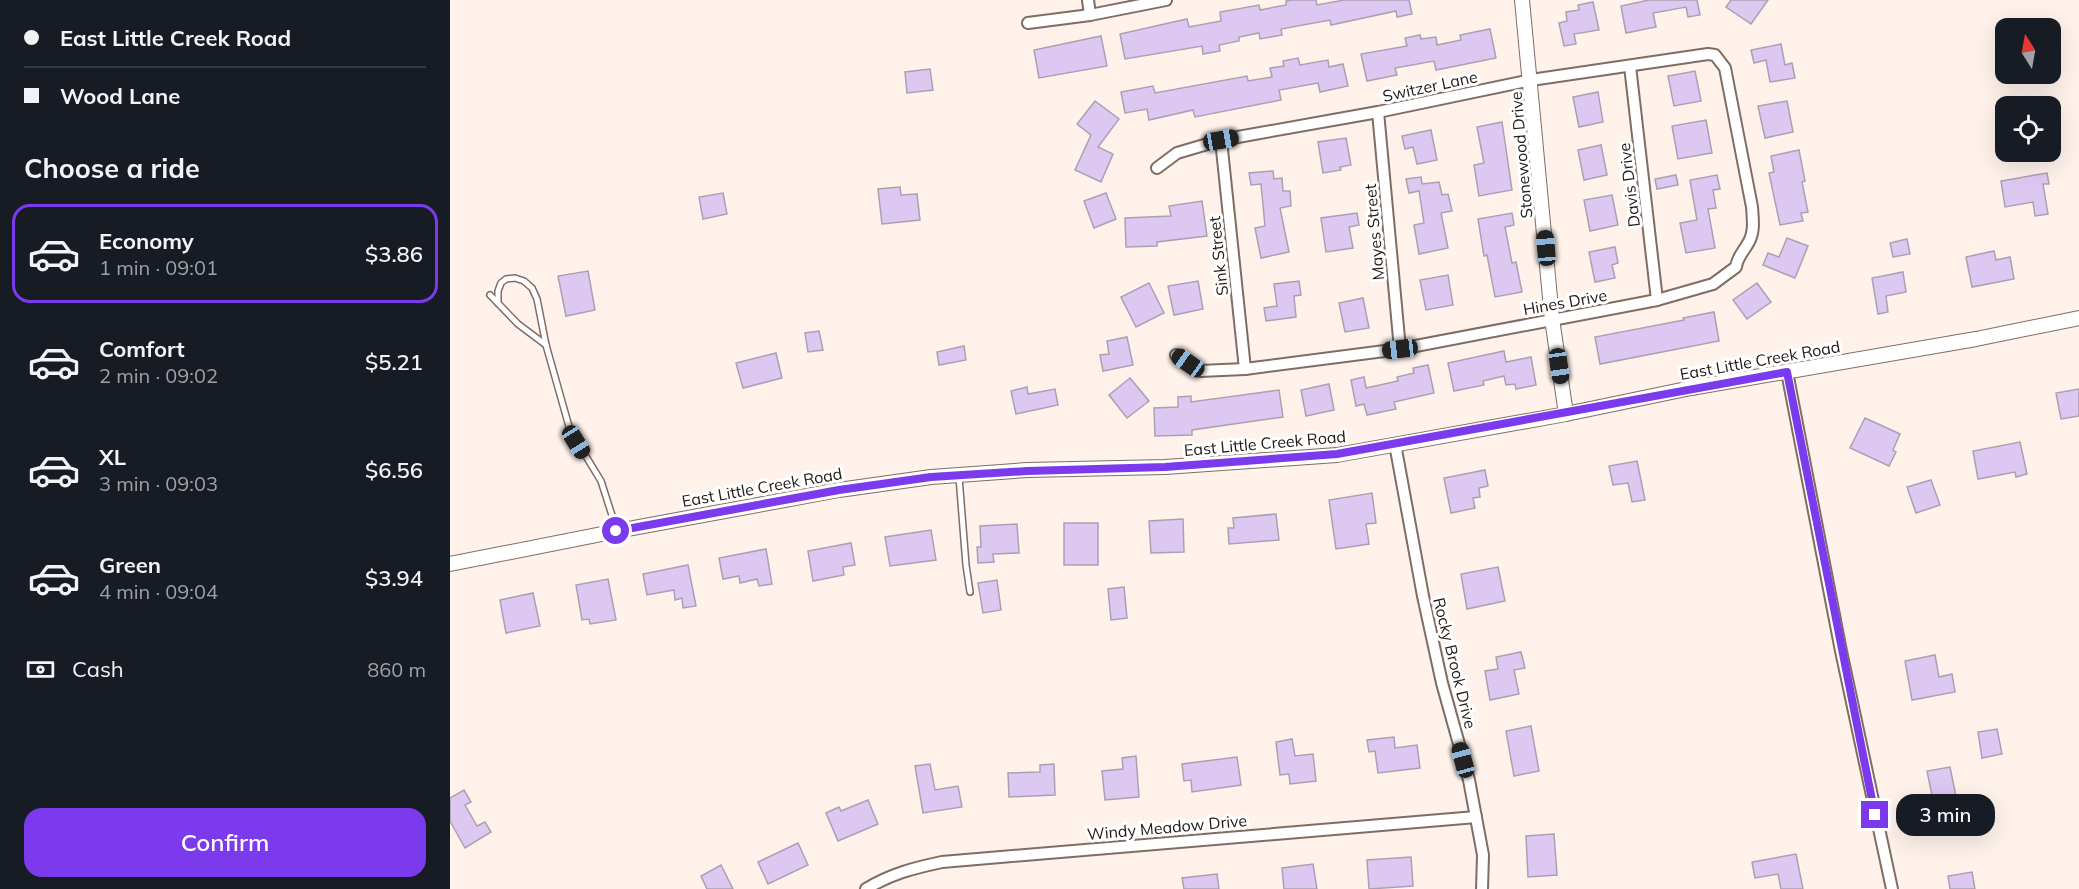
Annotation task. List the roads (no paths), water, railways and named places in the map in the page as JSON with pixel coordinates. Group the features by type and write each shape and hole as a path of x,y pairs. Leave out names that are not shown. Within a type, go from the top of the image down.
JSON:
{"street":[{"path":"1088,0 1090,15"},
{"path":"1028,23 1090,15 1166,0"},
{"name":"Stonewood Drive","path":"1522,0 1552,319 1566,414"},
{"name":"Switzer Lane","path":"1157,168 1177,153 1221,140 1378,112 1531,80 1708,54 1715,55"},
{"name":"Hines Drive","path":"1176,354 1200,371 1245,369 1400,349 1657,300 1713,284 1736,267 1754,229 1752,207 1725,68 1715,55"},
{"name":"Davis Drive","path":"1630,66 1657,300"},
{"name":"Mayes Street","path":"1378,112 1400,349"},
{"name":"Sink Street","path":"1221,140 1245,369"},
{"name":"East Little Creek Road","path":"450,564 839,490 931,477 1241,463 1337,454 1566,414 1691,388 1976,339 2079,318"},
{"path":"1787,372 1841,651 1892,889"},
{"name":"Rocky Brook Drive","path":"1395,444 1423,596 1469,780 1483,855 1482,889"},
{"name":"Windy Meadow Drive","path":"866,889 881,879 902,871 942,862 1476,817"}],"lane":[{"path":"498,303 498,291 501,283 506,279 515,278 524,281 532,288 537,299 546,345 570,430 601,481 616,531"},
{"path":"490,295 518,324 546,345"},
{"path":"959,475 970,592"}]}
